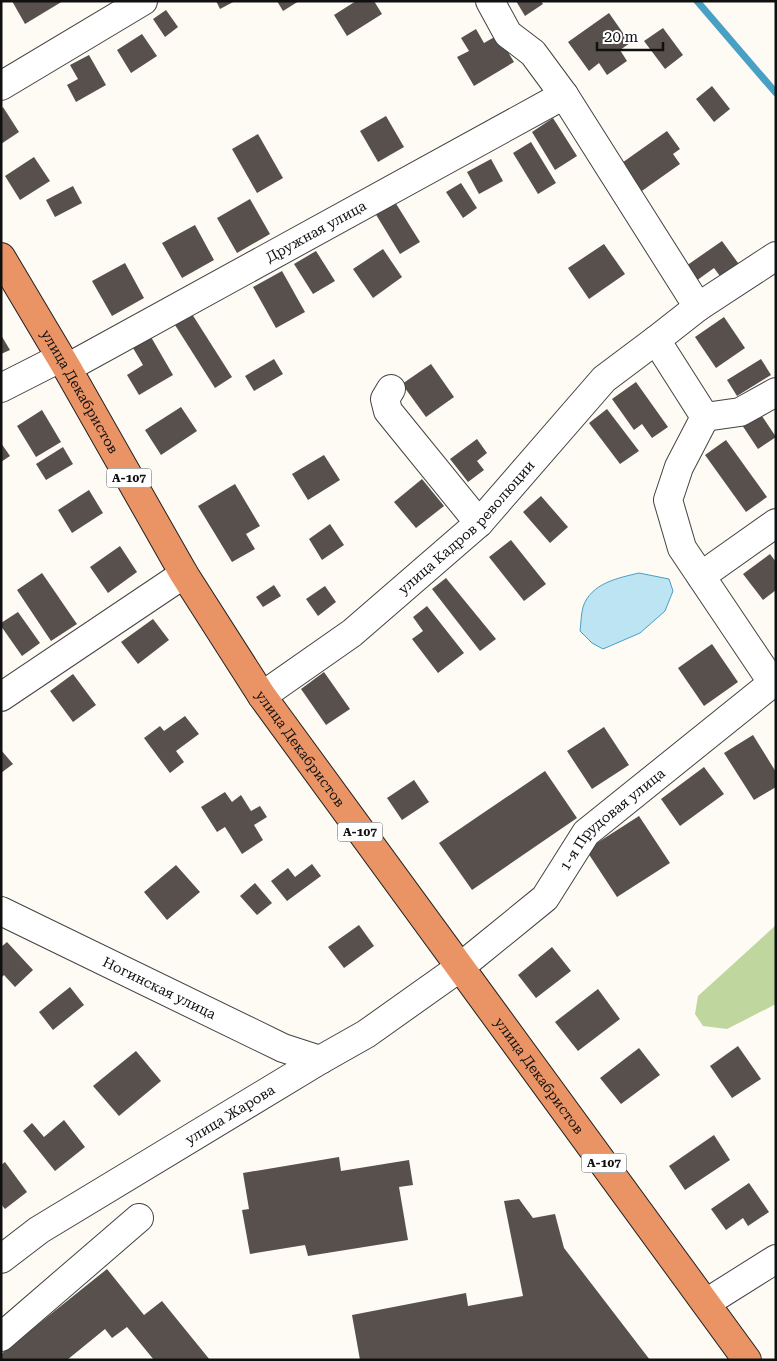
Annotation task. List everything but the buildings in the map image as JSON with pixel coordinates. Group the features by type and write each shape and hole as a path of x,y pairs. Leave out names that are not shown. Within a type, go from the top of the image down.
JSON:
{"highway":[{"name":"улица Декабристов","path":"1,257 64,363 184,574 262,696 745,1359"}],"street":[{"path":"1,86 143,1"},
{"path":"490,1 508,34 533,53 564,96 698,307"},
{"name":"Дружная улица","path":"1,388 64,363 564,96"},
{"name":"улица Кадров революции","path":"262,696 352,633 479,523 604,379 698,307 776,256"},
{"path":"656,340 705,417"},
{"path":"391,389 385,399 388,411 479,523"},
{"path":"705,417 740,412 776,392"},
{"path":"705,417 679,467 668,500 682,548 774,681"},
{"path":"700,576 776,523"},
{"path":"1,697 184,574"},
{"name":"1-я Прудовая улица","path":"459,968 545,898 586,833 774,681"},
{"name":"Ногинская улица","path":"1,911 283,1048 320,1060"},
{"name":"улица Жарова","path":"1,1259 39,1230 366,1034 459,968"},
{"path":"1,1337 139,1218"},
{"path":"706,1303 776,1259"}],"green space":[{"path":"776,925 776,1004 727,1029 703,1026 695,1014 698,996"}],"water":[{"path":"639,573 669,579 673,591 665,611 640,633 603,649 592,643 580,631 582,610 587,599 592,592 606,583"}],"waterway":[{"path":"697,1 776,93"}]}
